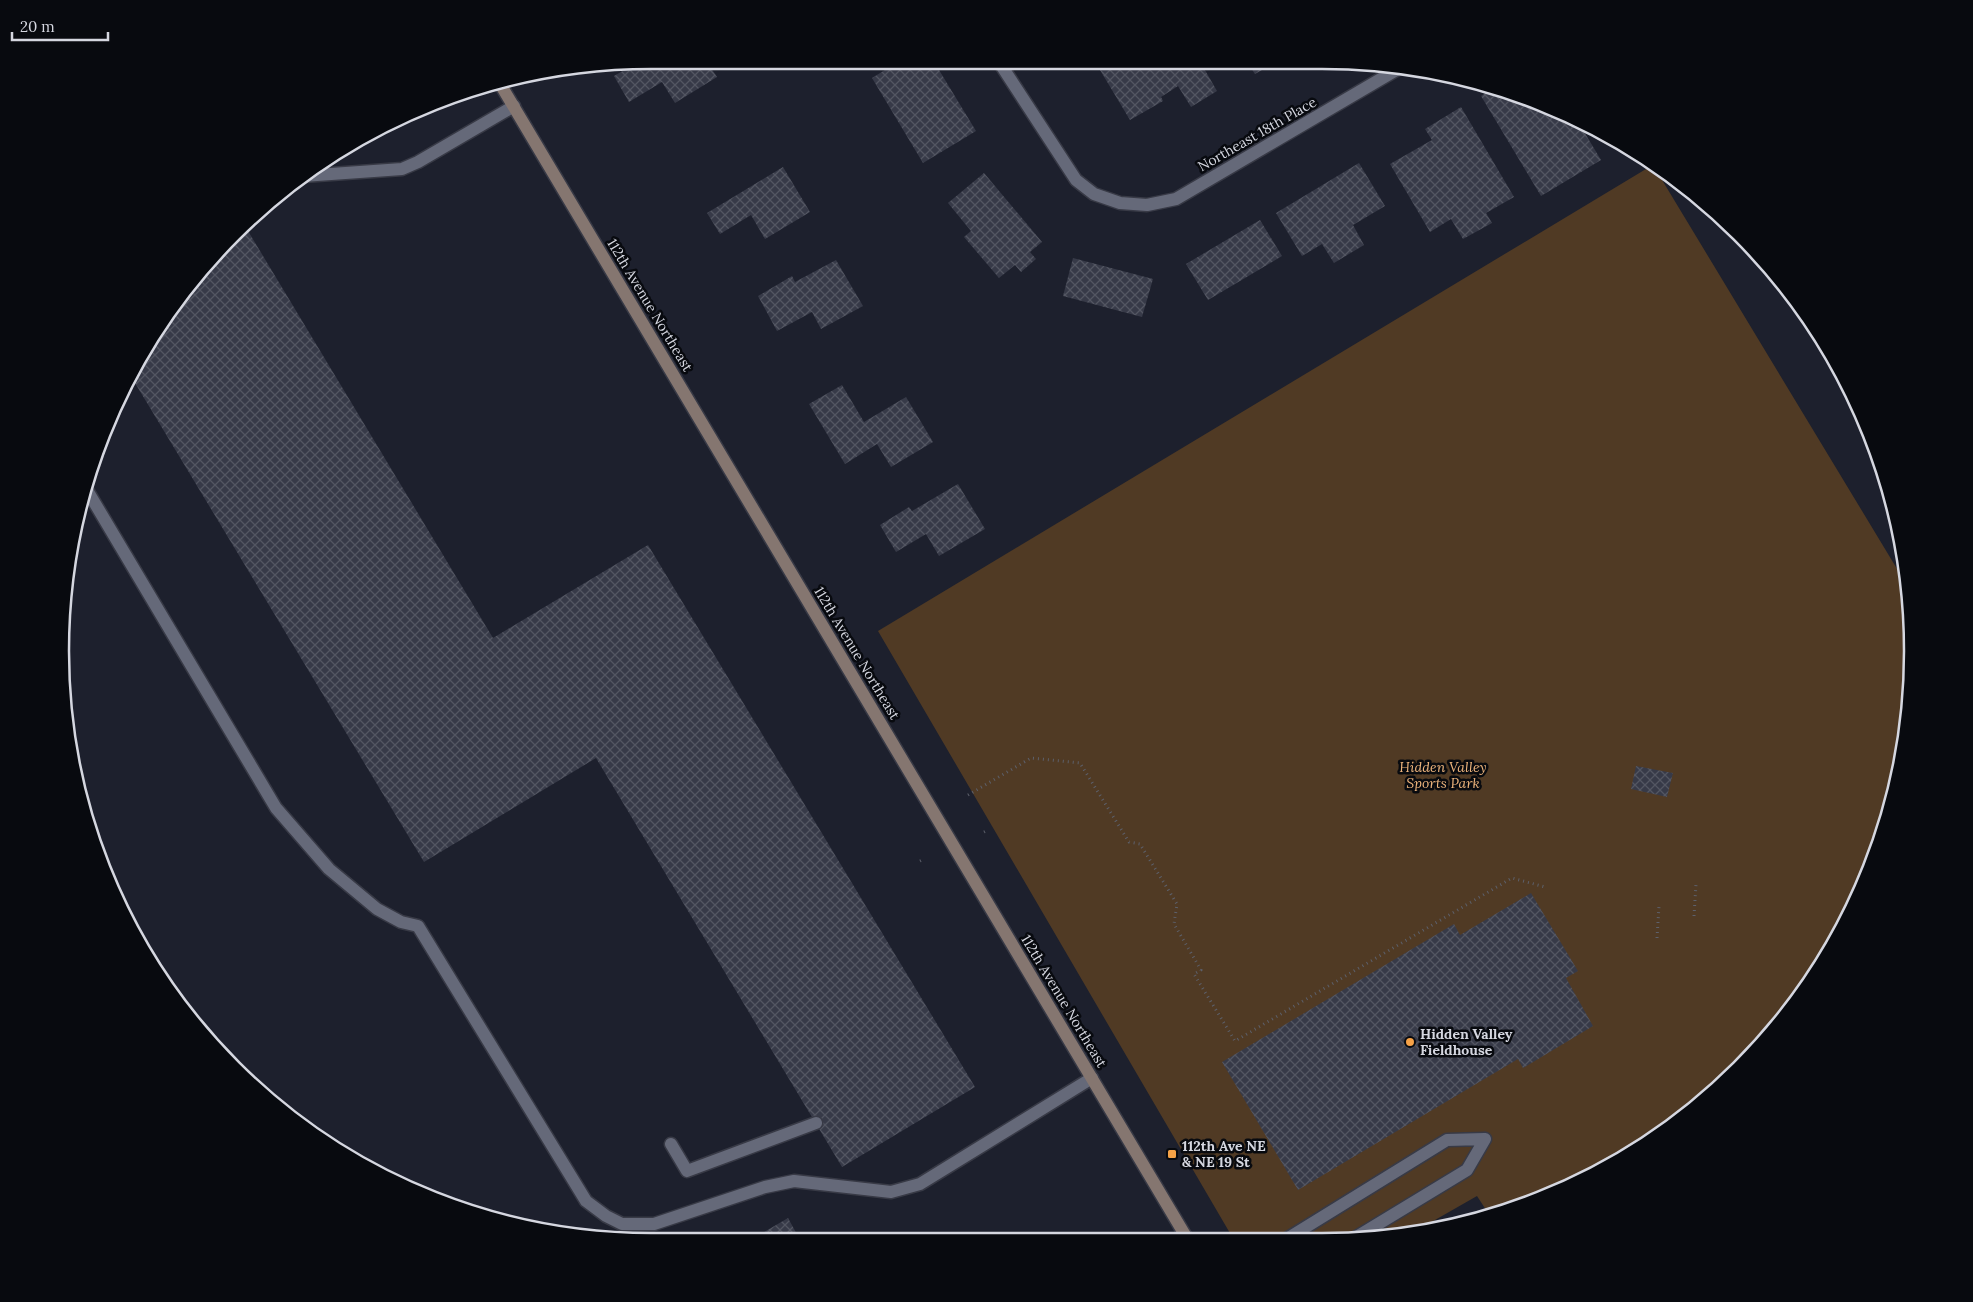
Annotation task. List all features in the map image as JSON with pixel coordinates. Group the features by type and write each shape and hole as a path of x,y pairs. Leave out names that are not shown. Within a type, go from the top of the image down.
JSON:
{"main road":[{"name":"112th Avenue Northeast","path":"504,88 1184,1233"}],"street":[{"name":"Northeast 18th Place","path":"1005,69 1076,180 1094,194 1120,203 1147,205 1176,199 1391,73"},
{"path":"317,175 402,169 418,162 514,106"},
{"path":"90,496 276,808 336,875 377,909 401,922 418,926 586,1201 606,1216 622,1224 654,1224 765,1187 794,1181 891,1192 920,1184 1092,1078"},
{"path":"671,1144 687,1171 816,1123"},
{"path":"1296,1233 1447,1140 1485,1139 1467,1170 1366,1231"}],"path":[{"path":"968,795 1031,758 1080,763 1129,842 1140,844 1177,904 1174,924 1201,970 1194,974 1235,1040 1512,878 1545,887"},
{"path":"984,832 988,830"},
{"path":"1694,916 1696,884"},
{"path":"1657,938 1659,906"}],"green space":[{"name":"Hidden Valley Sports Park","path":"1647,168 1661,178 1898,571 1903,613 1903,689 1893,765 1884,802 1860,874 1844,909 1806,974 1784,1005 1734,1063 1706,1089 1645,1135 1580,1173 1545,1189 1486,1209 1477,1196 1430,1223 1398,1228 1360,1232 1230,1233 878,631"}],"building":[{"path":"712,69 717,77 675,103 662,82 629,102 614,76 625,70"},
{"path":"887,69 938,69 976,131 923,163 872,78"},
{"path":"1099,69 1204,69 1217,91 1191,107 1178,86 1161,97 1163,101 1130,120"},
{"path":"1252,69 1264,69 1255,74"},
{"path":"1486,93 1509,100 1545,113 1580,129 1584,131 1601,160 1541,196 1481,96"},
{"path":"1461,107 1514,197 1486,213 1492,223 1463,239 1451,219 1430,232 1390,164 1432,140 1425,129"},
{"path":"1359,163 1385,206 1353,225 1364,245 1334,263 1322,244 1302,256 1276,213"},
{"path":"783,167 810,212 765,239 751,215 720,234 707,213"},
{"path":"984,173 1042,242 1030,252 1036,259 1021,272 1015,265 999,278 964,237 971,231 948,203"},
{"path":"1260,220 1282,256 1208,300 1186,264"},
{"path":"247,232 493,638 648,545 975,1087 842,1167 596,758 424,862 135,383 167,328 189,297 213,267"},
{"path":"1073,258 1153,279 1142,317 1063,296"},
{"path":"836,260 863,306 821,329 812,312 777,331 758,296 792,276 795,282"},
{"path":"842,385 864,422 906,397 933,442 891,467 877,444 845,464 809,404"},
{"path":"958,484 985,529 939,556 926,534 896,552 880,525 909,507 912,511"},
{"path":"1636,766 1673,773 1667,797 1631,789"},
{"name":"Hidden Valley Fieldhouse","path":"1531,893 1578,971 1566,978 1593,1026 1523,1068 1518,1059 1298,1190 1222,1062 1454,924 1460,935"},
{"path":"788,1218 796,1233 762,1233"}],"place":[{"name":"Hidden Valley Fieldhouse","path":"1410,1042"},
{"name":"112th Ave NE & NE 19 St","path":"1172,1154"}]}
